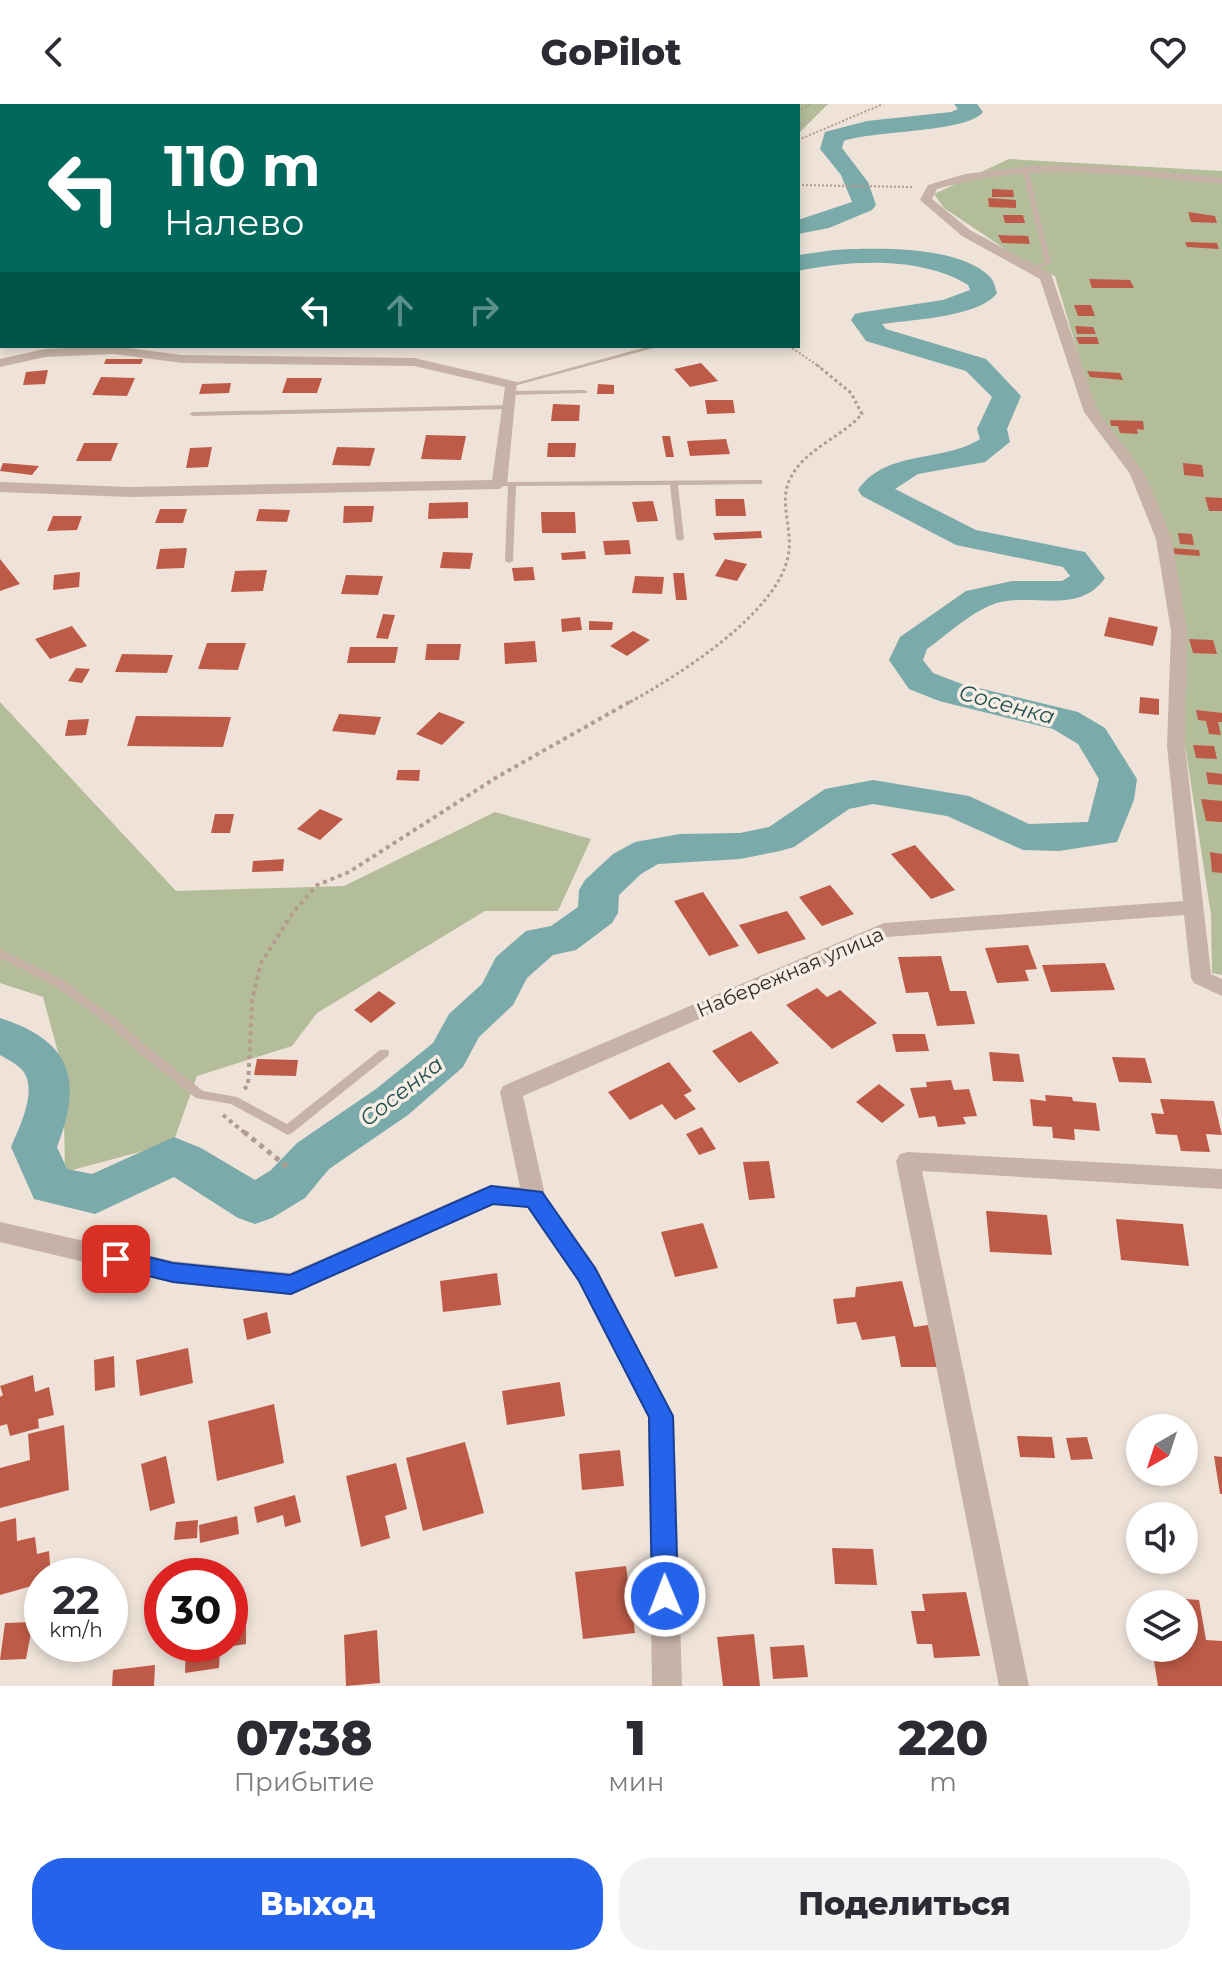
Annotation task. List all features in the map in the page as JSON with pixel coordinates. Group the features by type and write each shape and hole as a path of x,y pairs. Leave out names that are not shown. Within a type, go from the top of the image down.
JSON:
{"street":[{"path":"1222,181 1025,169 979,173 932,187 926,200 966,233 1046,277 1091,412 1137,474 1164,539 1179,631 1176,746 1201,978 1222,988"},
{"path":"0,363 45,353 113,350 182,359 414,362 511,395 505,484 130,492 0,487"},
{"name":"Набережная улица","path":"534,1198 511,1092 884,930 1193,907"},
{"path":"1014,1686 908,1161 1222,1179"},
{"path":"0,1232 173,1272 291,1284 491,1195 534,1198 587,1274 661,1416 667,1686"}],"lane":[{"path":"1025,169 1048,263 1032,270"},
{"path":"511,395 652,348"},
{"path":"193,414 584,392"},
{"path":"509,561 505,484 759,482"},
{"path":"674,483 680,539"},
{"path":"0,953 59,983 114,1023 200,1095 233,1100 288,1130 384,1053"}],"path":[{"path":"800,139 883,104"},
{"path":"800,185 932,187"},
{"path":"233,1100 248,1086 252,1000 261,963 292,914 317,885 349,872 497,777 668,681 775,594 786,569 791,534 785,495 794,470 854,425 862,414 859,402 841,384 792,348"},
{"path":"200,1095 290,1169"}],"green space":[{"path":"800,104 828,104 800,132"},
{"path":"1009,159 1222,171 1222,975 1212,973 1211,915 1185,745 1185,633 1155,506 1095,411 1055,276 1029,265 944,208 934,194"},
{"path":"0,702 176,891 344,886 495,812 591,839 558,911 485,911 317,1013 292,1046 197,1076 173,1143 65,1172 63,1071 43,997 0,983"}],"building":[{"path":"992,189 1013,190 1014,197 992,197"},
{"path":"988,198 1016,200 1016,208 989,207"},
{"path":"1188,212 1215,216 1217,223 1191,222"},
{"path":"1003,215 1023,215 1025,223 1005,223"},
{"path":"998,235 1028,236 1030,244 1002,243"},
{"path":"1185,242 1217,243 1219,249 1187,247"},
{"path":"1089,279 1130,280 1134,288 1092,288"},
{"path":"1074,305 1091,305 1095,316 1078,316"},
{"path":"1075,326 1093,327 1096,334 1077,334"},
{"path":"1076,337 1097,337 1099,344 1079,344"},
{"path":"106,359 143,359 141,364 104,364"},
{"path":"701,363 718,381 690,387 674,369"},
{"path":"48,370 45,384 23,385 26,372"},
{"path":"1087,371 1120,373 1123,380 1090,377"},
{"path":"101,377 135,378 127,396 92,395"},
{"path":"287,378 322,378 317,393 282,393"},
{"path":"231,383 229,393 199,394 202,384"},
{"path":"598,384 614,385 614,394 597,394"},
{"path":"705,400 733,400 735,413 707,414"},
{"path":"553,404 580,405 579,421 551,421"},
{"path":"1110,420 1143,421 1144,430 1137,429 1138,434 1120,433 1118,426 1111,426"},
{"path":"426,435 466,436 461,460 421,459"},
{"path":"662,436 670,436 674,457 666,457"},
{"path":"726,439 730,454 690,456 687,441"},
{"path":"84,443 118,443 111,461 76,461"},
{"path":"548,443 576,443 575,457 547,457"},
{"path":"212,447 208,467 186,468 190,448"},
{"path":"337,447 375,448 370,466 332,465"},
{"path":"3,463 39,466 32,475 0,471"},
{"path":"1183,463 1202,465 1204,477 1184,475"},
{"path":"1205,497 1222,498 1222,511 1209,511"},
{"path":"715,499 744,499 746,516 716,516"},
{"path":"653,501 658,521 637,522 632,502"},
{"path":"468,502 468,518 428,519 429,503"},
{"path":"344,506 374,506 372,522 343,523"},
{"path":"160,509 187,509 183,523 155,523"},
{"path":"259,509 290,510 287,522 256,521"},
{"path":"541,512 575,512 576,533 542,533"},
{"path":"53,516 82,516 77,530 47,531"},
{"path":"761,531 762,538 715,540 713,533"},
{"path":"1178,533 1192,534 1194,545 1180,544"},
{"path":"629,540 631,554 605,555 603,541"},
{"path":"187,548 184,568 156,569 160,549"},
{"path":"1172,548 1199,550 1200,556 1173,554"},
{"path":"585,551 586,559 562,560 561,553"},
{"path":"443,552 473,553 470,569 440,568"},
{"path":"0,559 20,584 0,591"},
{"path":"725,559 747,564 737,581 715,576"},
{"path":"533,567 535,580 514,581 512,568"},
{"path":"267,570 263,591 231,592 235,571"},
{"path":"80,572 79,587 53,590 54,575"},
{"path":"673,573 684,573 687,600 676,600"},
{"path":"346,575 383,576 378,595 341,594"},
{"path":"635,576 664,577 662,594 632,593"},
{"path":"383,614 395,615 388,639 376,638"},
{"path":"580,617 582,630 562,632 561,619"},
{"path":"1109,617 1158,627 1153,646 1104,636"},
{"path":"589,621 613,622 612,630 589,630"},
{"path":"72,626 87,646 50,659 35,639"},
{"path":"633,631 650,640 627,656 610,646"},
{"path":"1189,639 1213,640 1217,654 1193,653"},
{"path":"535,641 537,662 505,664 504,643"},
{"path":"207,643 246,643 238,670 198,669"},
{"path":"427,644 461,644 459,660 425,660"},
{"path":"350,647 398,647 395,663 347,663"},
{"path":"122,654 173,655 167,673 115,672"},
{"path":"76,668 90,669 82,683 68,681"},
{"path":"1140,697 1159,699 1159,715 1139,713"},
{"path":"1196,710 1222,713 1222,722 1218,722 1221,735 1209,734 1206,721 1198,720"},
{"path":"439,712 465,722 442,745 416,734"},
{"path":"339,714 381,717 375,735 332,731"},
{"path":"136,716 231,717 223,747 127,746"},
{"path":"89,719 86,735 65,736 68,720"},
{"path":"1193,745 1214,746 1217,759 1196,758"},
{"path":"398,770 420,770 419,781 396,780"},
{"path":"1206,772 1222,774 1222,785 1208,784"},
{"path":"1201,799 1222,801 1222,822 1206,821"},
{"path":"320,809 343,819 320,840 297,829"},
{"path":"215,814 234,814 230,833 211,833"},
{"path":"915,845 955,890 931,899 891,854"},
{"path":"1210,852 1222,854 1222,873 1212,872"},
{"path":"284,859 283,871 252,872 253,861"},
{"path":"830,885 854,914 822,926 799,897"},
{"path":"703,892 739,946 709,956 674,901"},
{"path":"787,911 806,939 758,954 739,925"},
{"path":"1028,945 1037,969 1025,970 1029,981 997,983 985,948"},
{"path":"941,956 950,991 966,991 975,1024 937,1026 928,992 906,993 898,957"},
{"path":"1105,963 1115,990 1051,992 1042,965"},
{"path":"817,988 827,997 840,990 877,1023 832,1049 786,1005"},
{"path":"379,991 396,1003 371,1023 354,1010"},
{"path":"751,1031 779,1063 739,1083 712,1051"},
{"path":"892,1034 925,1034 929,1051 896,1052"},
{"path":"989,1052 1019,1054 1024,1082 993,1081"},
{"path":"1112,1057 1145,1058 1152,1083 1119,1082"},
{"path":"257,1059 298,1060 296,1076 254,1075"},
{"path":"669,1062 692,1091 684,1095 696,1109 675,1120 662,1104 630,1120 608,1092"},
{"path":"951,1080 954,1090 969,1089 977,1116 963,1117 966,1124 938,1127 935,1116 919,1118 910,1088 927,1087 926,1082"},
{"path":"879,1084 905,1105 882,1123 856,1102"},
{"path":"1045,1095 1096,1103 1100,1131 1074,1129 1075,1140 1053,1138 1052,1127 1033,1126 1030,1099 1046,1101"},
{"path":"1160,1099 1214,1101 1222,1135 1206,1134 1210,1152 1181,1151 1177,1135 1156,1134 1151,1113 1164,1114"},
{"path":"702,1127 716,1149 699,1155 686,1134"},
{"path":"769,1161 775,1198 749,1200 743,1162"},
{"path":"986,1211 1047,1215 1052,1255 990,1252"},
{"path":"1116,1219 1183,1224 1189,1266 1121,1260"},
{"path":"703,1223 718,1268 675,1277 661,1232"},
{"path":"497,1273 501,1305 443,1312 440,1281"},
{"path":"902,1281 914,1327 928,1325 937,1367 901,1367 895,1336 862,1340 856,1322 837,1324 833,1299 855,1297 856,1287"},
{"path":"267,1312 271,1333 247,1340 243,1319"},
{"path":"188,1348 193,1383 140,1396 136,1360"},
{"path":"114,1356 115,1387 95,1391 94,1360"},
{"path":"33,1375 35,1392 49,1387 54,1415 38,1419 39,1428 10,1436 7,1424 0,1426 0,1397 3,1395 0,1386"},
{"path":"560,1382 565,1416 507,1425 502,1391"},
{"path":"274,1404 284,1463 217,1481 208,1421"},
{"path":"64,1425 69,1490 0,1508 0,1468 30,1460 28,1434"},
{"path":"1017,1436 1052,1437 1055,1458 1020,1457"},
{"path":"1087,1437 1093,1459 1071,1460 1066,1438"},
{"path":"465,1442 484,1513 423,1531 406,1458"},
{"path":"620,1450 624,1486 582,1490 579,1454"},
{"path":"166,1456 175,1503 150,1511 141,1464"},
{"path":"1214,1456 1222,1457 1222,1494 1220,1494"},
{"path":"396,1463 407,1509 385,1516 390,1538 361,1547 346,1476"},
{"path":"295,1495 301,1522 285,1527 283,1515 257,1523 254,1507"},
{"path":"237,1516 239,1534 200,1543 199,1525"},
{"path":"16,1518 17,1541 35,1537 37,1554 49,1551 50,1558 24,1558 24,1588 0,1595 0,1522"},
{"path":"198,1520 197,1538 174,1540 176,1522"},
{"path":"832,1548 873,1549 877,1585 835,1584"},
{"path":"626,1566 635,1633 583,1639 575,1572"},
{"path":"966,1592 980,1656 934,1658 932,1644 917,1644 911,1611 925,1611 922,1594"},
{"path":"1199,1600 1206,1640 1222,1641 1222,1686 1158,1686 1154,1662 1198,1662"},
{"path":"24,1622 24,1659 0,1660 5,1623"},
{"path":"377,1630 380,1683 346,1686 344,1635"},
{"path":"754,1634 760,1686 723,1686 717,1637"},
{"path":"804,1645 808,1677 773,1679 770,1647"},
{"path":"185,1662 219,1662 219,1668 185,1673"},
{"path":"155,1665 154,1686 112,1686 113,1670"}],"waterway":[{"name":"Сосенка","path":"800,227 820,223 864,205 857,182 831,149 833,137 867,127 938,121 972,112 965,104"},
{"name":"Сосенка","path":"0,1035 38,1058 49,1079 49,1102 34,1147 51,1185 95,1194 174,1156 255,1204 288,1184 313,1156 392,1102 448,1055 464,1026 498,994 511,968 541,942 561,939 598,913 599,890 627,864 649,852 680,847 740,846 780,838 838,798 873,792 956,805 1023,837 1059,838 1103,833 1115,800 1118,779 1092,736 1065,720 951,693 921,681 906,660 912,644 978,598 1012,591 1069,591 1089,578 1074,559 967,538 873,490 909,467 974,456 995,442 992,429 1007,396 976,365 876,335 864,320 959,304 984,293 980,281 962,270 924,260 879,257 800,263"}],"route":[{"path":"116,1259 173,1272 291,1284 491,1195 534,1198 587,1274 661,1416 665,1596"}]}
